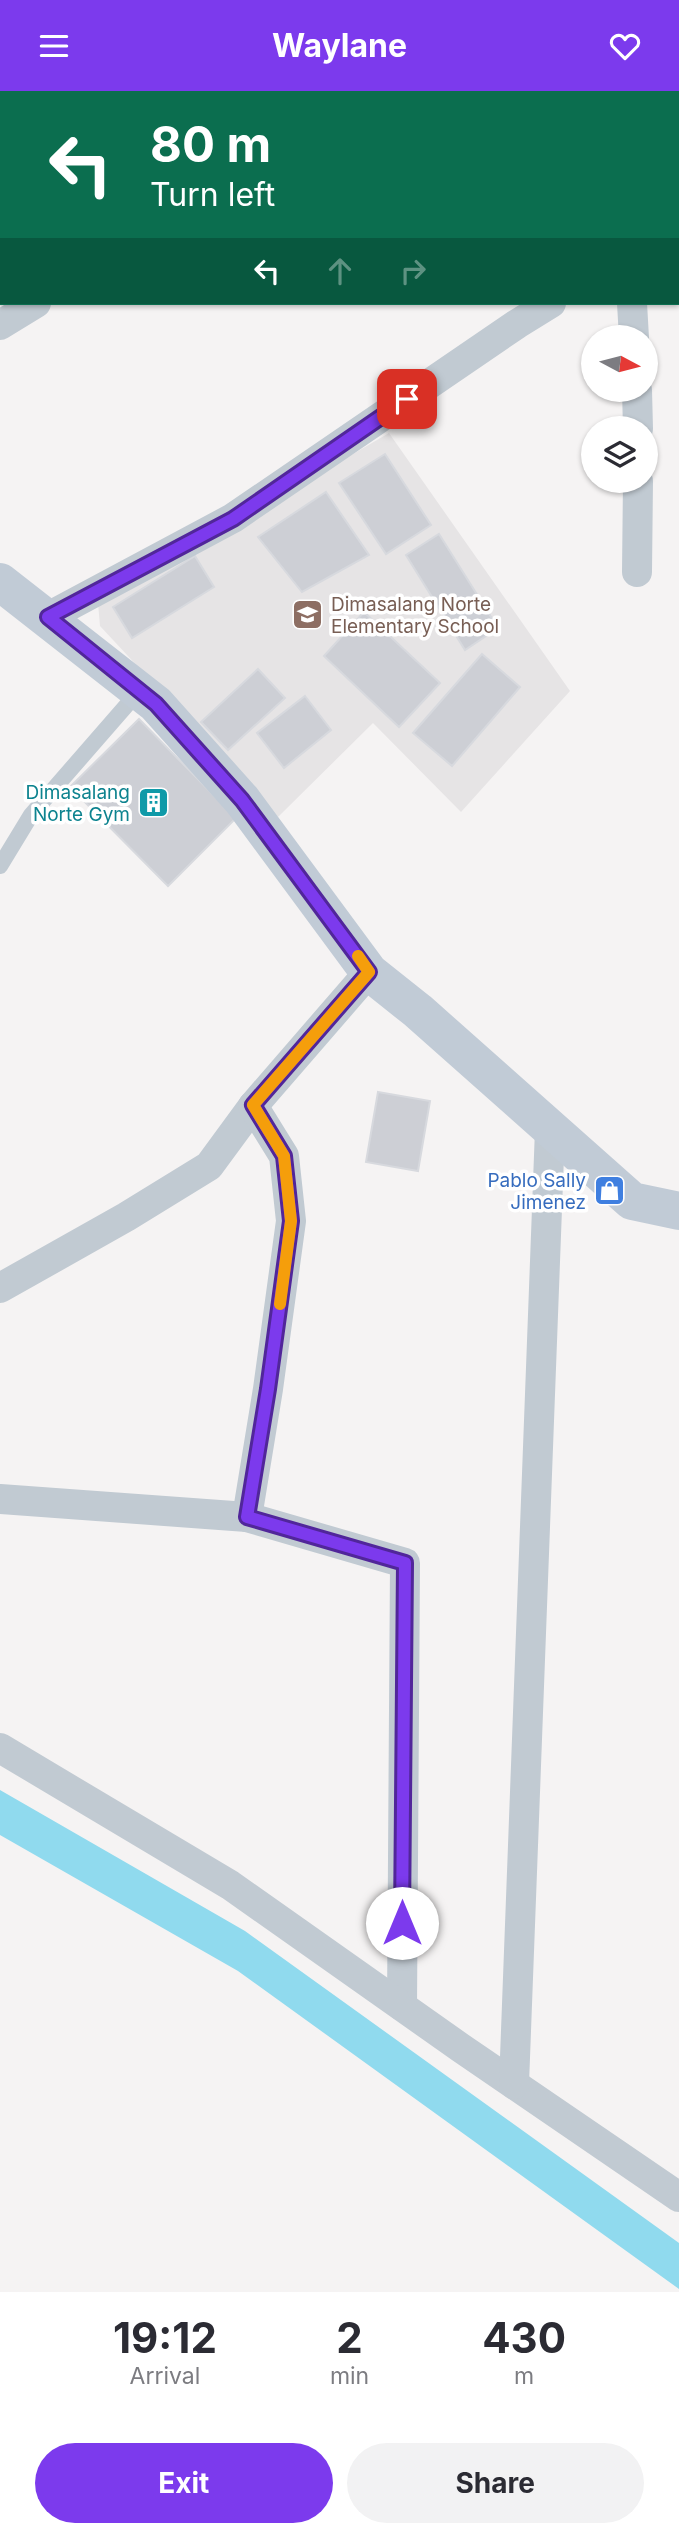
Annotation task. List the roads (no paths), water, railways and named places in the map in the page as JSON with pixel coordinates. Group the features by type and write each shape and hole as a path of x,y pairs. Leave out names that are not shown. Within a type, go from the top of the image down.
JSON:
{"street":[{"path":"0,325 33,305"},
{"path":"48,617 233,519 505,331 548,305"},
{"path":"632,305 633,325"},
{"path":"637,572 638,493"},
{"path":"0,582 156,704 242,800 369,972 418,1011 632,1201 679,1211"},
{"path":"0,1288 126,1217 209,1166 253,1105 369,972"},
{"path":"247,1517 291,1221 284,1156 253,1105"},
{"path":"514,2084 550,1129"},
{"path":"0,1499 247,1517 405,1563 402,2007"},
{"path":"0,1748 229,1885 679,2197"}],"lane":[{"path":"0,866 31,815 139,691"}],"water":[{"path":"0,1790 245,1931 679,2243 679,2289 238,1971 0,1835"}],"place":[{"name":"Dimasalang Norte Elementary School","path":"308,615"},
{"name":"Dimasalang Norte Gym","path":"153,803"},
{"name":"Pablo Sally Jimenez","path":"609,1191"}]}
